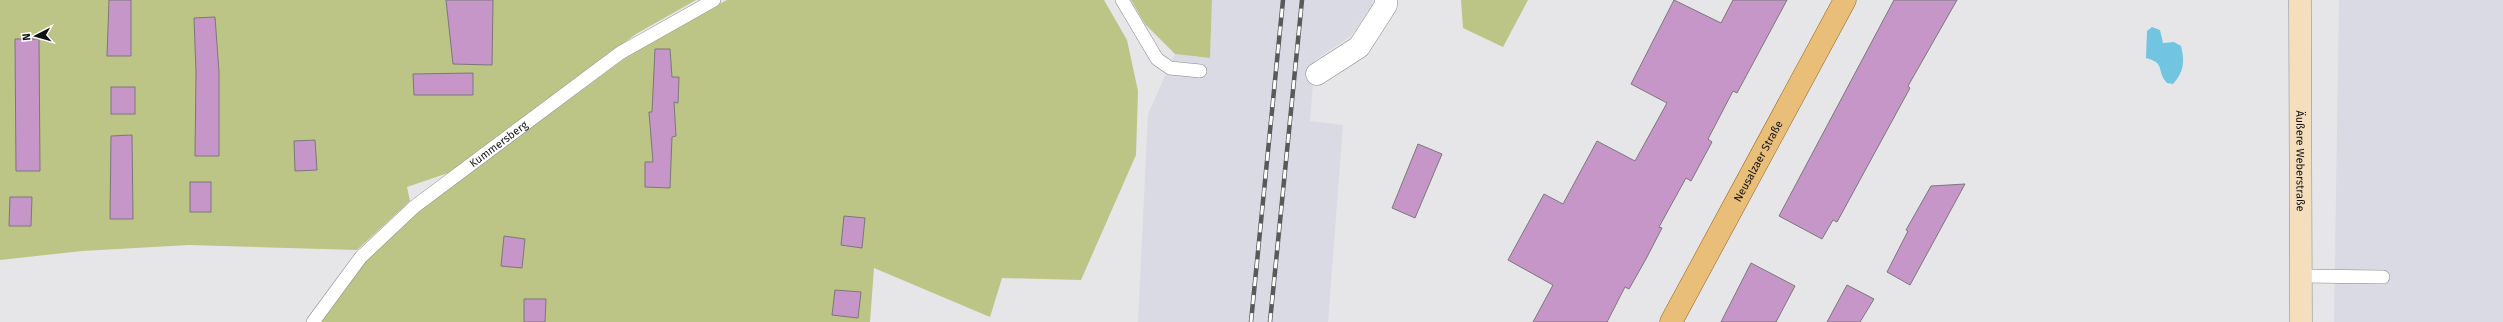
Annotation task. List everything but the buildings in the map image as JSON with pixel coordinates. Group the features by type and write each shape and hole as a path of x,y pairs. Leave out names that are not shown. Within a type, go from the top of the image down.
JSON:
{"main road":[{"name":"Neusalzaer Straße","path":"1671,322 1845,0"},
{"name":"Äußere Weberstraße","path":"2300,0 2301,322"}],"street":[{"path":"1317,74 1359,47 1386,5 1386,0"}],"lane":[{"name":"Kummersberg","path":"313,322 361,257 414,207 620,53 714,0"},
{"path":"1122,0 1157,59 1170,68 1200,71"},
{"path":"2301,276 2383,277"}],"shaded area":[{"path":"1212,0 1373,0 1372,5 1351,36 1315,60 1310,121 1343,125 1328,322 1138,322 1148,114 1175,54 1210,58"},
{"path":"2339,0 2503,0 2503,322 2334,322"}],"green space":[{"path":"0,0 696,0 636,34 451,172 407,187 410,201 357,250 189,245 82,251 0,260"},
{"path":"727,0 1104,0 1127,40 1138,91 1136,155 1081,280 1002,278 990,317 874,268 870,322 317,322 365,260 423,208 644,44"},
{"path":"1131,0 1212,0 1210,58 1175,54 1145,24"},
{"path":"1461,0 1528,0 1503,47 1463,28"}],"water":[{"path":"2152,27 2160,30 2163,43 2174,42 2181,46 2183,66 2177,80 2173,84 2167,83 2162,75 2159,65 2156,62 2146,58 2147,31"}],"railway":[{"path":"1251,322 1283,0"},
{"path":"1270,322 1302,0"}]}
